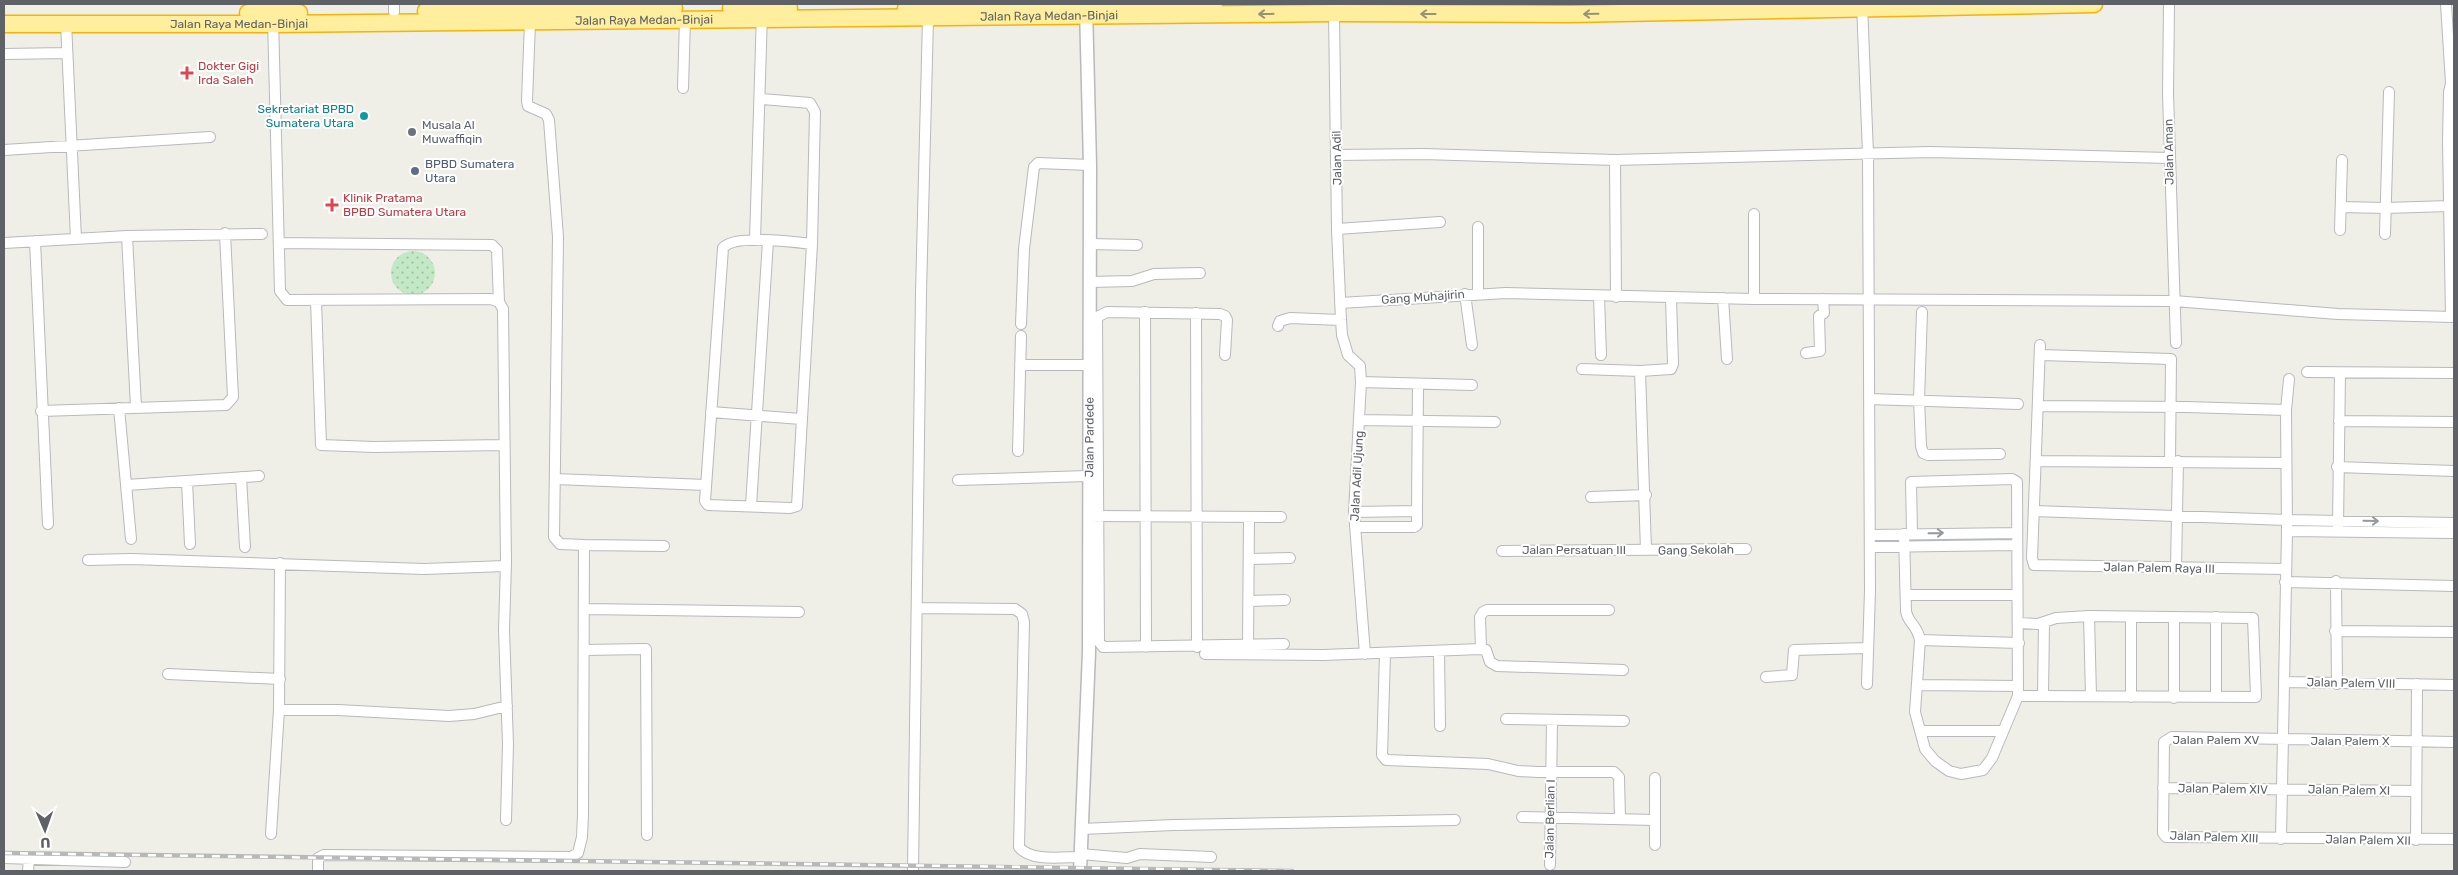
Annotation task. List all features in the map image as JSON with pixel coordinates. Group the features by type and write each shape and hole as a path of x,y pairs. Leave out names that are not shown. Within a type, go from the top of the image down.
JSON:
{"highway":[{"name":"Jalan Raya Medan-Binjai","path":"1086,11 1214,4"},
{"name":"Jalan Raya Medan-Binjai","path":"762,13 873,8 1334,13 1624,8 2094,4"},
{"name":"Jalan Raya Medan-Binjai","path":"4,24 273,18 394,8 638,6 682,12"},
{"name":"Jalan Raya Medan-Binjai","path":"4,16 530,22 682,12 928,19 1053,9"}],"street":[{"name":"Jalan Aman","path":"2169,4 2169,158 2176,343"},
{"path":"2446,4 2453,84 2449,92 2453,317"},
{"path":"1862,6 1868,154 1867,298 1870,535 1868,684"},
{"name":"Jalan Pardede","path":"1080,871 1089,652 1092,516 1088,476 1090,164 1086,11"},
{"path":"682,12 683,88"},
{"path":"755,240 761,99 762,13"},
{"name":"Jalan Adil","path":"1334,13 1340,303"},
{"path":"273,18 280,291 282,297 287,300 491,299 499,302"},
{"path":"913,871 921,293 928,19"},
{"path":"66,22 76,239"},
{"path":"530,22 526,101 528,106 546,114 549,120 558,238 554,537 556,542 560,544 664,546"},
{"path":"4,54 67,52"},
{"path":"2385,234 2388,92"},
{"path":"761,99 798,101 810,103 814,106 812,244 797,506 790,508 708,505 705,501 723,248 729,243 755,240 812,244"},
{"path":"4,150 210,137"},
{"path":"1337,155 1424,154 1616,160 1930,152 2169,158"},
{"path":"1616,160 1616,297"},
{"path":"2340,230 2342,160"},
{"path":"1021,324 1024,249 1034,167 1038,163 1090,164"},
{"path":"2341,207 2386,208 2451,204"},
{"path":"1754,214 1754,299"},
{"path":"1337,229 1440,222"},
{"path":"1478,227 1478,294"},
{"path":"4,243 127,236 225,233 262,234"},
{"path":"42,411 226,405 232,401 225,233"},
{"path":"127,236 136,407"},
{"path":"35,241 48,524"},
{"path":"751,506 768,241"},
{"path":"279,243 492,245 497,250 499,302 503,309 507,706 506,820"},
{"path":"1090,244 1137,245"},
{"path":"1089,282 1132,281 1154,274 1200,273"},
{"name":"Gang Muhajirin","path":"1340,303 1506,293 1599,297 1754,299 1867,298 2174,301 2338,314 2453,317"},
{"path":"1465,294 1472,345"},
{"path":"1599,297 1601,355"},
{"path":"1582,369 1640,371 1671,369 1673,364 1671,298"},
{"path":"1723,298 1727,359"},
{"path":"1806,353 1820,351 1819,316 1824,313 1823,299"},
{"path":"316,300 321,445 374,447 504,445"},
{"name":"Jalan Adil Ujung","path":"1340,303 1342,335 1348,355 1360,366 1360,420 1354,512 1357,564 1361,578 1365,654"},
{"path":"1226,355 1227,320 1225,316 1196,313 1106,312 1096,317 1092,516 1099,644 1103,648 1284,644"},
{"path":"1145,312 1146,647"},
{"path":"1922,312 1919,399 1923,453 1928,455 2000,454"},
{"path":"1196,313 1197,647"},
{"path":"1278,326 1280,321 1290,318 1341,320"},
{"path":"1018,451 1020,336"},
{"path":"2176,568 2178,516 2171,407 2171,359 2040,350 2034,511 2178,516 2287,520 2454,523"},
{"path":"1020,365 1090,365"},
{"path":"1640,371 1646,495 1646,550"},
{"path":"2306,372 2454,373"},
{"path":"2338,532 2337,467 2340,373"},
{"path":"2281,839 2287,531 2285,463 2286,410 2289,379"},
{"path":"1361,382 1472,385"},
{"path":"1355,527 1414,527 1417,525 1418,384"},
{"path":"1868,399 1919,399 2018,404"},
{"path":"2038,406 2286,410"},
{"path":"119,408 131,539"},
{"path":"711,412 801,419"},
{"path":"1360,420 1495,422"},
{"path":"2339,421 2454,422"},
{"path":"2036,461 2285,463"},
{"path":"2337,467 2454,472"},
{"path":"127,485 260,476"},
{"path":"958,480 1088,476"},
{"path":"241,477 245,547"},
{"path":"555,479 706,485"},
{"path":"2012,479 2017,482 2016,533 2016,595 2019,643 2018,691 1987,766 1975,773 1961,774 1948,771 1930,756 1922,742 1921,731 1918,727 1915,712 1919,685 1920,640 1916,626 1907,618 1904,546 1908,534 1911,482 2012,479"},
{"path":"187,481 190,544"},
{"path":"1591,497 1646,495"},
{"path":"1354,512 1417,510"},
{"name":"Jalan Palem Raya III","path":"2034,511 2032,558 2034,565 2285,569"},
{"path":"1092,516 1281,517"},
{"path":"1248,646 1249,517"},
{"path":"2287,531 2454,533"},
{"path":"1870,535 2016,533"},
{"path":"318,871 318,858 324,855 571,858 578,853 582,838 583,814 584,545"},
{"path":"1870,547 2016,545"},
{"name":"Gang Sekolah","path":"1646,550 1746,549"},
{"name":"Jalan Persatuan III","path":"1502,551 1646,550"},
{"path":"1249,559 1290,558"},
{"path":"88,560 280,563 424,568 505,566"},
{"path":"271,834 279,710 280,563"},
{"path":"2285,582 2336,581 2454,586"},
{"path":"2336,581 2337,684"},
{"path":"1906,595 2016,595"},
{"path":"1249,601 1285,600"},
{"path":"917,608 1016,609 1022,614 1024,622 1019,846 1023,852 1034,856 1127,858 1140,854 1211,857"},
{"path":"585,609 799,612"},
{"path":"1480,649 1480,617 1482,612 1487,610 1610,610"},
{"path":"1919,685 2018,691 2044,696 2256,697 2253,618 2089,616 2056,618 2044,623 2018,623"},
{"path":"2089,616 2091,696"},
{"path":"2131,617 2131,697"},
{"path":"2174,617 2174,698"},
{"path":"2216,617 2216,697"},
{"path":"2044,623 2044,696"},
{"path":"2335,631 2454,632"},
{"path":"1920,640 2019,643"},
{"path":"1766,677 1792,675 1794,650 1867,648"},
{"path":"584,650 646,649 647,835"},
{"path":"1089,652 1385,654 1480,649 1486,650 1490,662 1497,666 1623,670"},
{"path":"1439,651 1440,726"},
{"path":"1385,654 1382,755 1386,760 1488,764 1518,771 1617,773 1620,819"},
{"path":"168,674 280,679"},
{"name":"Jalan Palem VIII","path":"2284,682 2454,685"},
{"path":"2416,840 2417,684"},
{"path":"279,710 338,710 449,716 474,714 507,706"},
{"path":"1506,719 1624,721"},
{"name":"Jalan Berlian I","path":"1550,865 1552,721"},
{"path":"1921,731 2003,731"},
{"name":"Jalan Palem XV","path":"2163,788 2164,742 2167,739 2284,740"},
{"name":"Jalan Palem X","path":"2284,740 2454,742"},
{"path":"1654,845 1655,778"},
{"name":"Jalan Palem XIV","path":"2163,788 2282,790"},
{"name":"Jalan Palem XIII","path":"2163,788 2162,833 2166,837 2281,839"},
{"name":"Jalan Palem XI","path":"2282,790 2416,791"},
{"path":"1522,817 1655,820"},
{"path":"1081,829 1455,820"},
{"name":"Jalan Palem XII","path":"2281,839 2454,839"},
{"path":"4,858 125,862"},
{"path":"28,871 29,859"}],"green space":[{"path":"409,251 417,251 429,257 435,273 429,289 417,295 409,295 397,289 391,277 391,269 397,257"}],"railway":[{"path":"4,853 1292,871"}],"place":[{"name":"Dokter Gigi Irda Saleh","path":"187,73"},
{"name":"Sekretariat BPBD Sumatera Utara","path":"364,116"},
{"name":"Musala Al Muwaffiqin","path":"412,132"},
{"name":"BPBD Sumatera Utara","path":"415,171"},
{"name":"Klinik Pratama BPBD Sumatera Utara","path":"332,205"}]}
